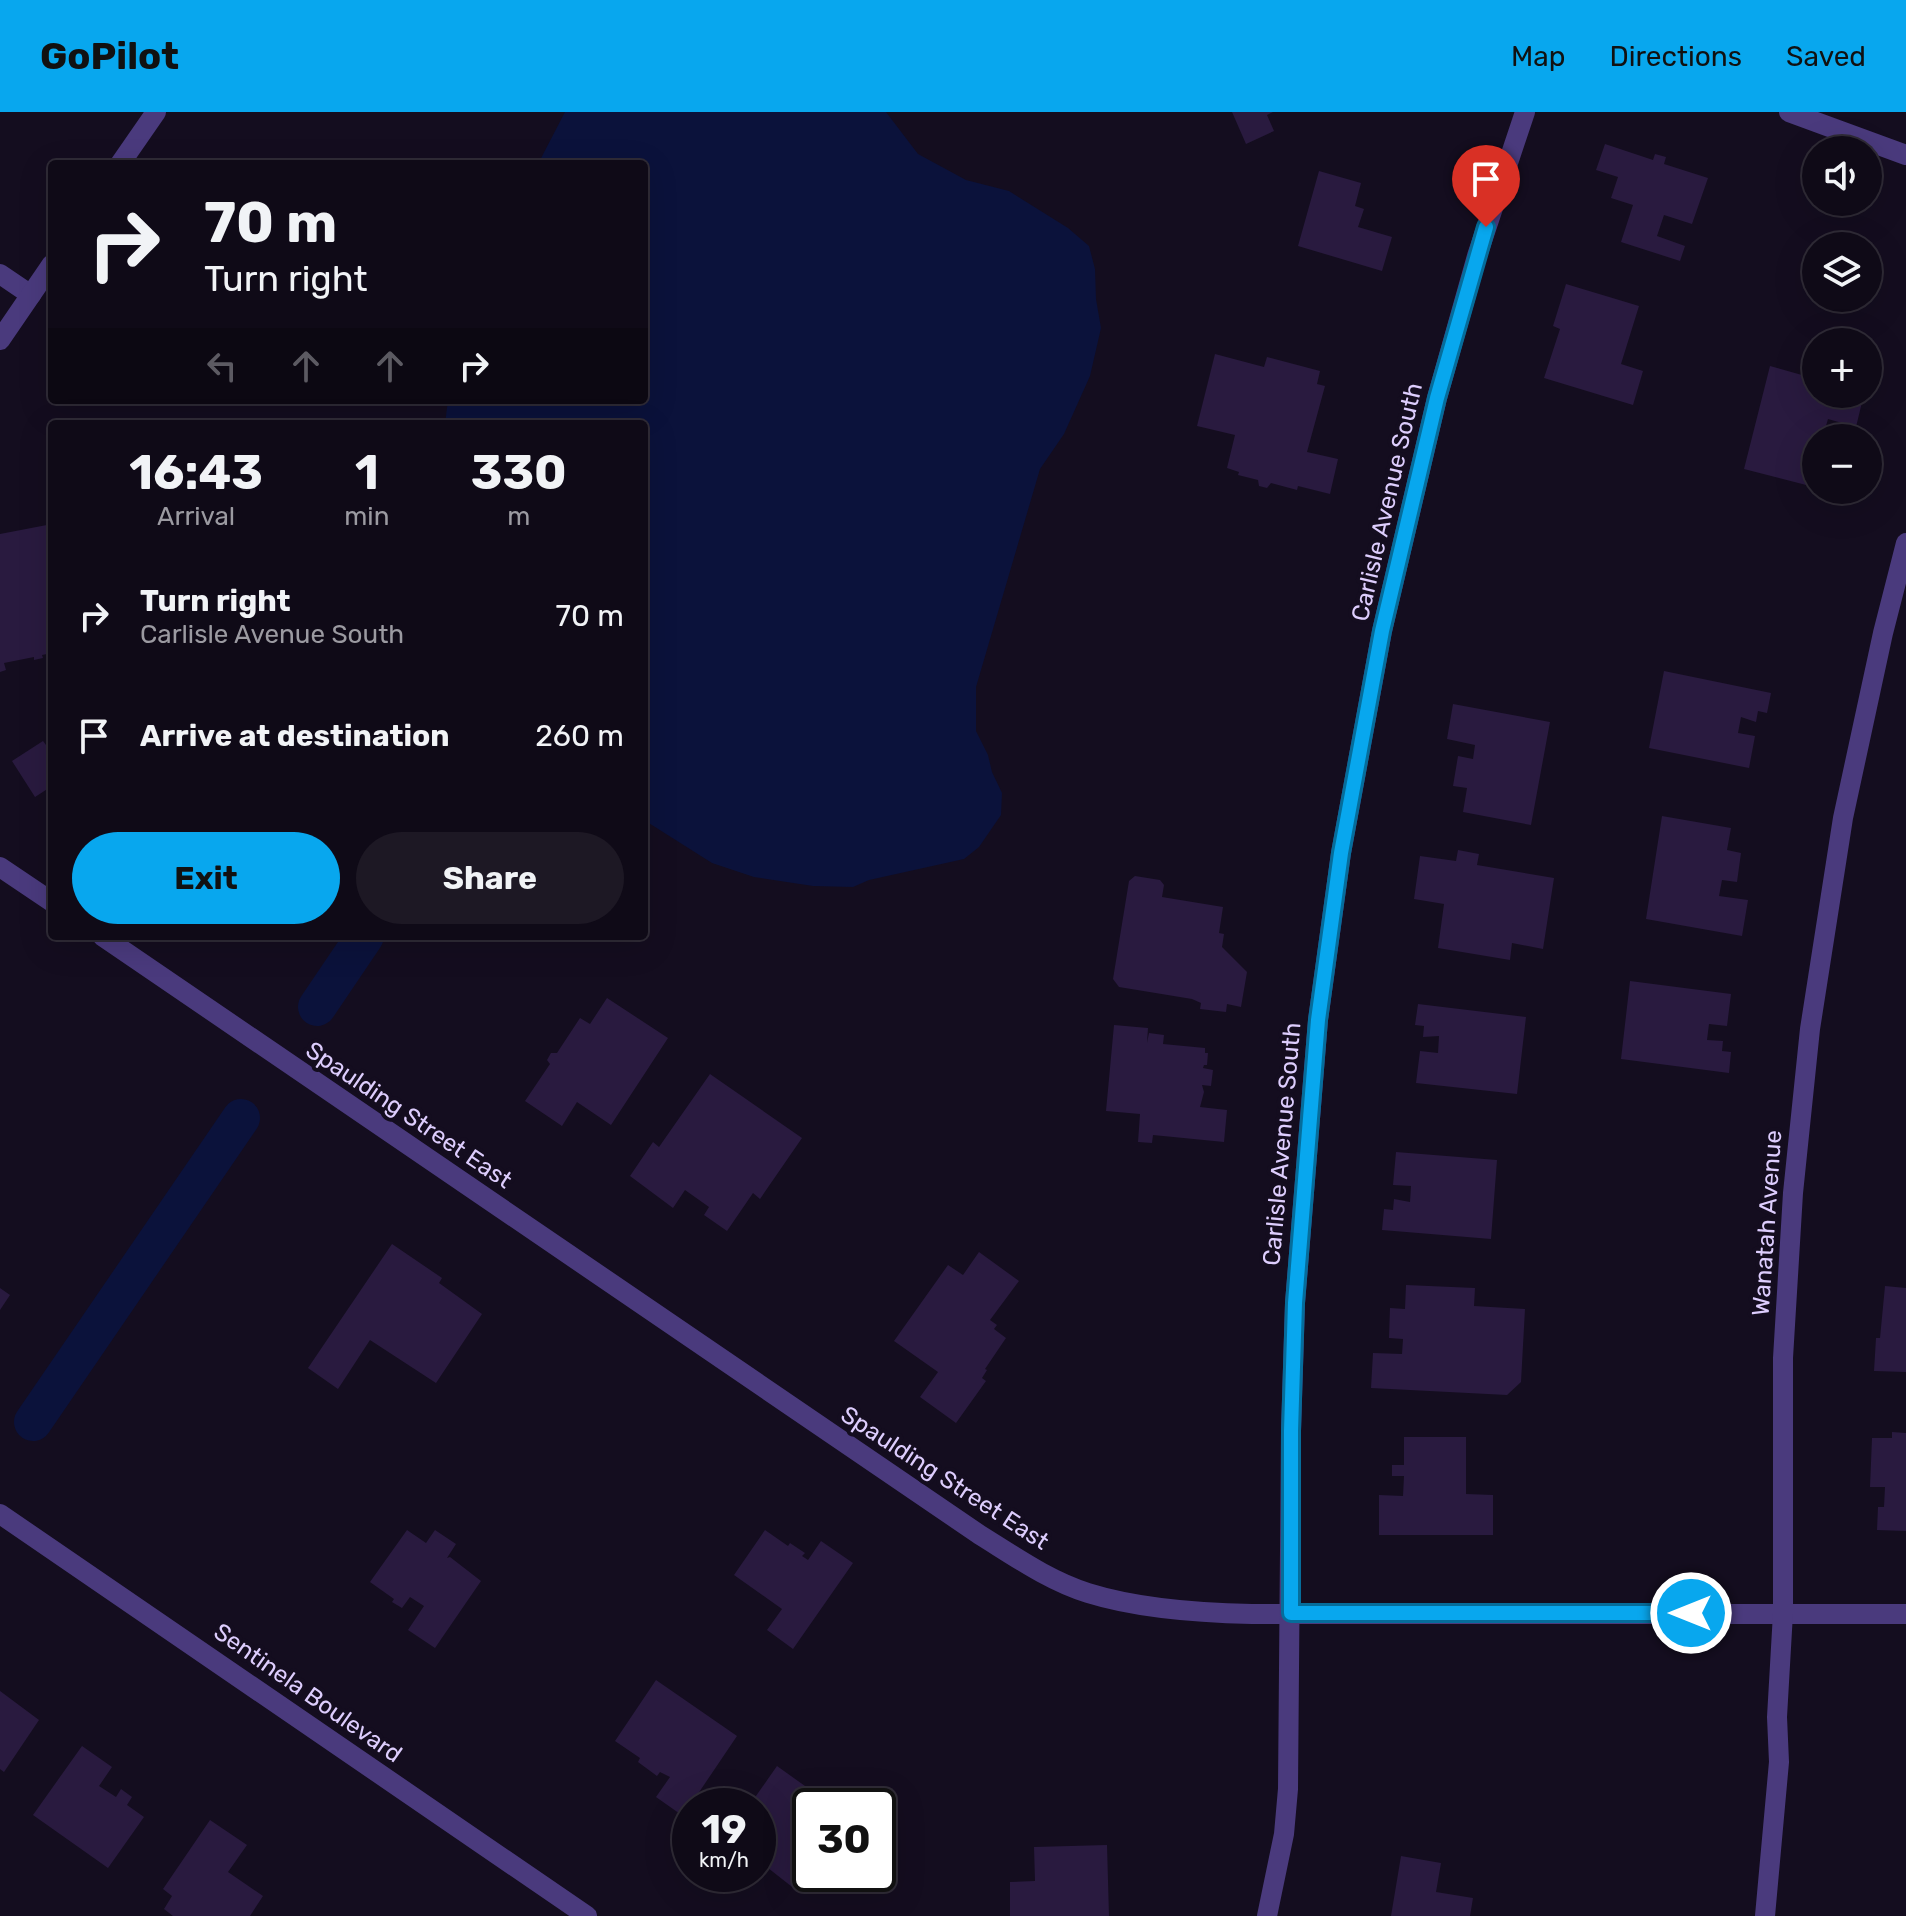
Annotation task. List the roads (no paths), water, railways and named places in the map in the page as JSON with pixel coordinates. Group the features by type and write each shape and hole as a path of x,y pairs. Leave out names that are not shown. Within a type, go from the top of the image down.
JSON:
{"street":[{"path":"123,160 156,112"},
{"name":"Carlisle Avenue South","path":"1267,1916 1284,1834 1288,1789 1295,1303 1318,1020 1341,853 1382,631 1437,398 1477,256 1525,112"},
{"path":"1789,112 1906,155"},
{"path":"0,340 48,270"},
{"path":"0,274 31,295"},
{"name":"Wanatah Avenue","path":"1765,1916 1778,1775 1777,1717 1783,1613 1783,1358 1793,1193 1810,1029 1843,818 1906,543"},
{"path":"0,867 48,899"},
{"name":"Spaulding Street East","path":"108,940 980,1535 1052,1579 1088,1593 1213,1613 1906,1614"},
{"name":"Sentinela Boulevard","path":"0,1514 587,1916"}],"waterway":[{"path":"317,1007 362,940"},
{"path":"33,1422 241,1118"}]}
